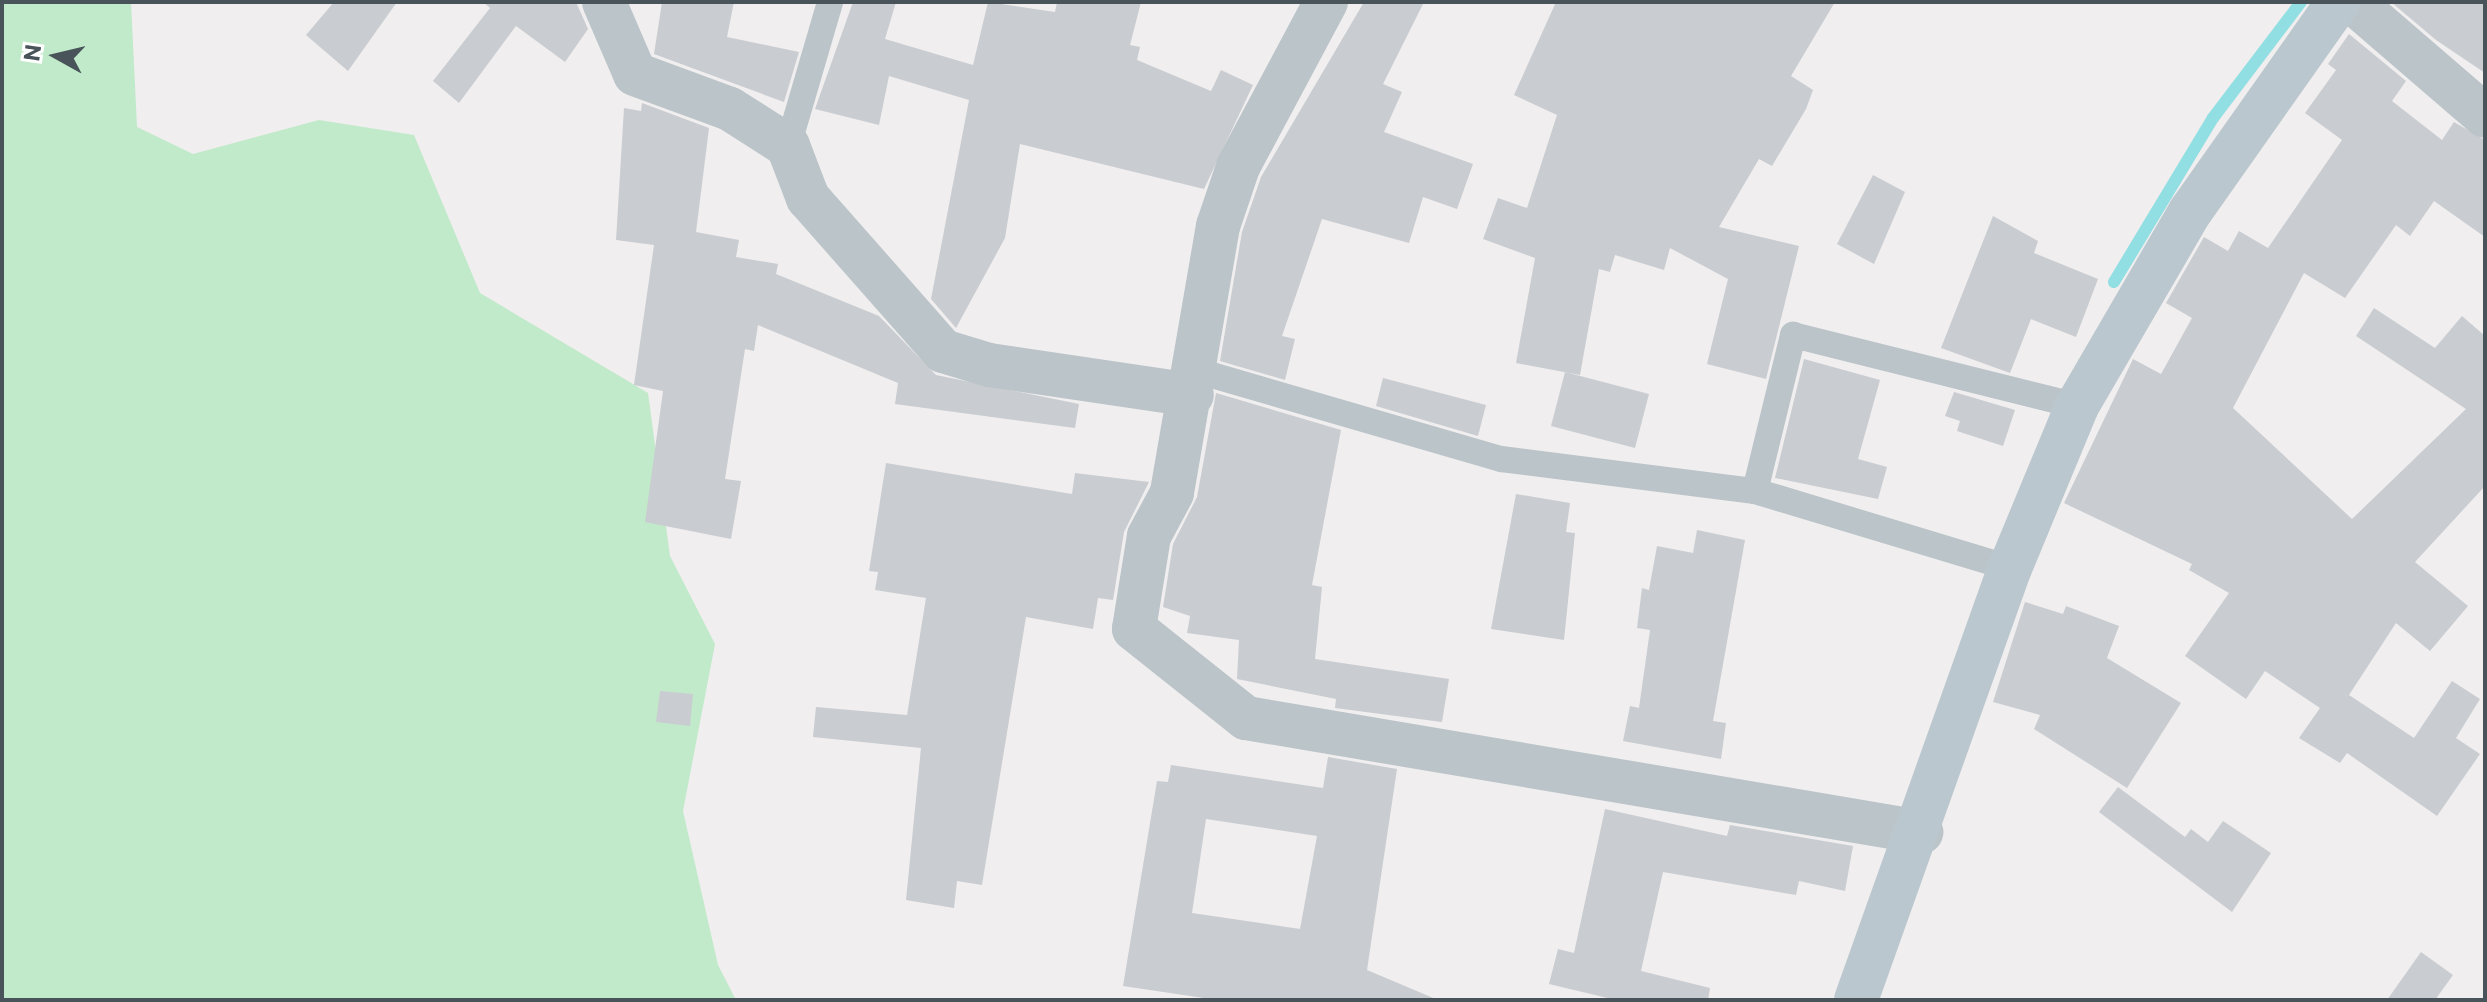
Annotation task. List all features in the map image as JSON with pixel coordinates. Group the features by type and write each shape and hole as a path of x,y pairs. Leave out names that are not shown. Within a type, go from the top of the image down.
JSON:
{"street":[{"path":"604,2 635,74 730,109 788,146 808,198 943,351 989,365 1191,382"},
{"path":"1326,2 1238,167 1218,226 1172,493 1149,536 1134,629 1246,718 1921,832"},
{"path":"1856,1000 1921,832 2010,568 2077,406 2190,212 2338,2"},
{"path":"2353,2 2485,116"}],"lane":[{"path":"788,146 830,2"},
{"path":"1755,491 1793,335 2077,406"},
{"path":"1191,382 1501,459 1755,491 2010,568"}],"green space":[{"path":"2,2 131,2 137,127 193,154 319,120 414,135 480,293 648,393 670,556 715,644 683,811 718,965 736,1000 2,1000"}],"building":[{"path":"334,2 397,2 348,71 306,35"},
{"path":"483,2 576,2 588,29 565,62 516,26 459,103 433,81 490,8"},
{"path":"662,2 734,2 727,37 799,52 784,102 654,54"},
{"path":"853,2 896,2 885,39 973,65 988,2 1055,12 1057,2 1141,2 1130,45 1140,47 1137,60 1211,91 1221,70 1253,85 1204,189 1020,144 1005,238 956,328 931,299 969,100 889,76 879,125 815,109"},
{"path":"1364,2 1424,2 1383,84 1402,92 1384,132 1473,164 1457,209 1423,197 1409,243 1322,219 1282,336 1295,339 1285,380 1220,361 1242,232 1261,177"},
{"path":"1556,2 1835,2 1791,76 1813,90 1806,109 1772,166 1759,159 1719,227 1799,246 1766,379 1707,364 1728,279 1670,248 1664,270 1615,255 1610,272 1599,269 1580,375 1516,363 1535,258 1483,239 1498,198 1527,208 1557,115 1514,95"},
{"path":"2391,2 2485,2 2485,73 2436,40"},
{"path":"2349,34 2406,81 2392,101 2442,140 2454,122 2485,140 2485,237 2434,201 2410,236 2396,225 2345,298 2304,273 2233,408 2352,519 2466,409 2356,336 2374,308 2435,348 2462,316 2485,336 2485,486 2415,562 2468,606 2430,651 2396,623 2349,695 2414,738 2452,681 2480,699 2456,738 2480,754 2437,816 2347,753 2340,763 2299,738 2320,708 2265,671 2246,699 2185,656 2229,593 2189,570 2192,564 2064,503 2133,359 2161,374 2192,318 2166,303 2204,237 2228,251 2239,231 2268,248 2342,140 2305,113 2336,70 2328,64"},
{"path":"642,103 709,128 696,232 739,240 736,257 778,264 776,274 879,316 936,375 1079,404 1075,428 895,404 898,383 758,325 754,351 745,349 725,479 741,481 731,539 645,522 663,391 634,385 654,245 616,240 624,108 641,111"},
{"path":"1873,175 1905,192 1874,264 1837,244"},
{"path":"1993,216 2038,241 2034,253 2098,279 2076,337 2031,319 2010,373 1941,348"},
{"path":"1804,359 1880,380 1858,459 1887,467 1878,499 1775,478"},
{"path":"1565,372 1649,394 1635,448 1551,426"},
{"path":"1383,378 1486,405 1478,436 1376,406"},
{"path":"1954,392 2015,410 2003,446 1957,431 1960,421 1945,416"},
{"path":"1216,393 1341,430 1312,585 1322,587 1315,659 1449,679 1442,722 1335,708 1336,699 1237,679 1239,640 1187,633 1190,616 1163,607 1173,544 1197,497"},
{"path":"886,463 1072,494 1075,473 1149,482 1124,532 1113,600 1098,598 1093,629 1026,617 982,885 957,881 954,908 906,900 921,748 813,737 816,707 907,715 926,598 875,590 878,572 869,571"},
{"path":"1516,494 1570,503 1566,532 1575,533 1564,640 1491,629"},
{"path":"1697,530 1745,540 1713,721 1726,723 1721,759 1623,741 1630,706 1639,708 1650,630 1637,628 1642,588 1649,590 1657,546 1693,553"},
{"path":"2025,602 2063,614 2066,606 2119,626 2107,658 2181,703 2127,788 2034,729 2040,715 1993,702"},
{"path":"660,691 693,694 690,726 656,722"},
{"path":"1328,757 1397,769 1367,970 1438,1000 1217,1000 1123,986 1157,781 1168,782 1171,765 1323,788","holes":["1206,819 1317,836 1300,929 1192,913"]},
{"path":"2118,787 2185,837 2191,829 2208,842 2223,821 2271,853 2232,912 2099,812"},
{"path":"1605,809 1727,836 1730,825 1853,846 1845,891 1799,881 1796,895 1663,872 1641,971 1710,988 1708,1000 1616,1000 1549,984 1558,949 1574,953"},
{"path":"2421,952 2453,975 2435,1000 2387,1000"}],"waterway":[{"path":"2114,282 2213,118 2301,2"}]}
